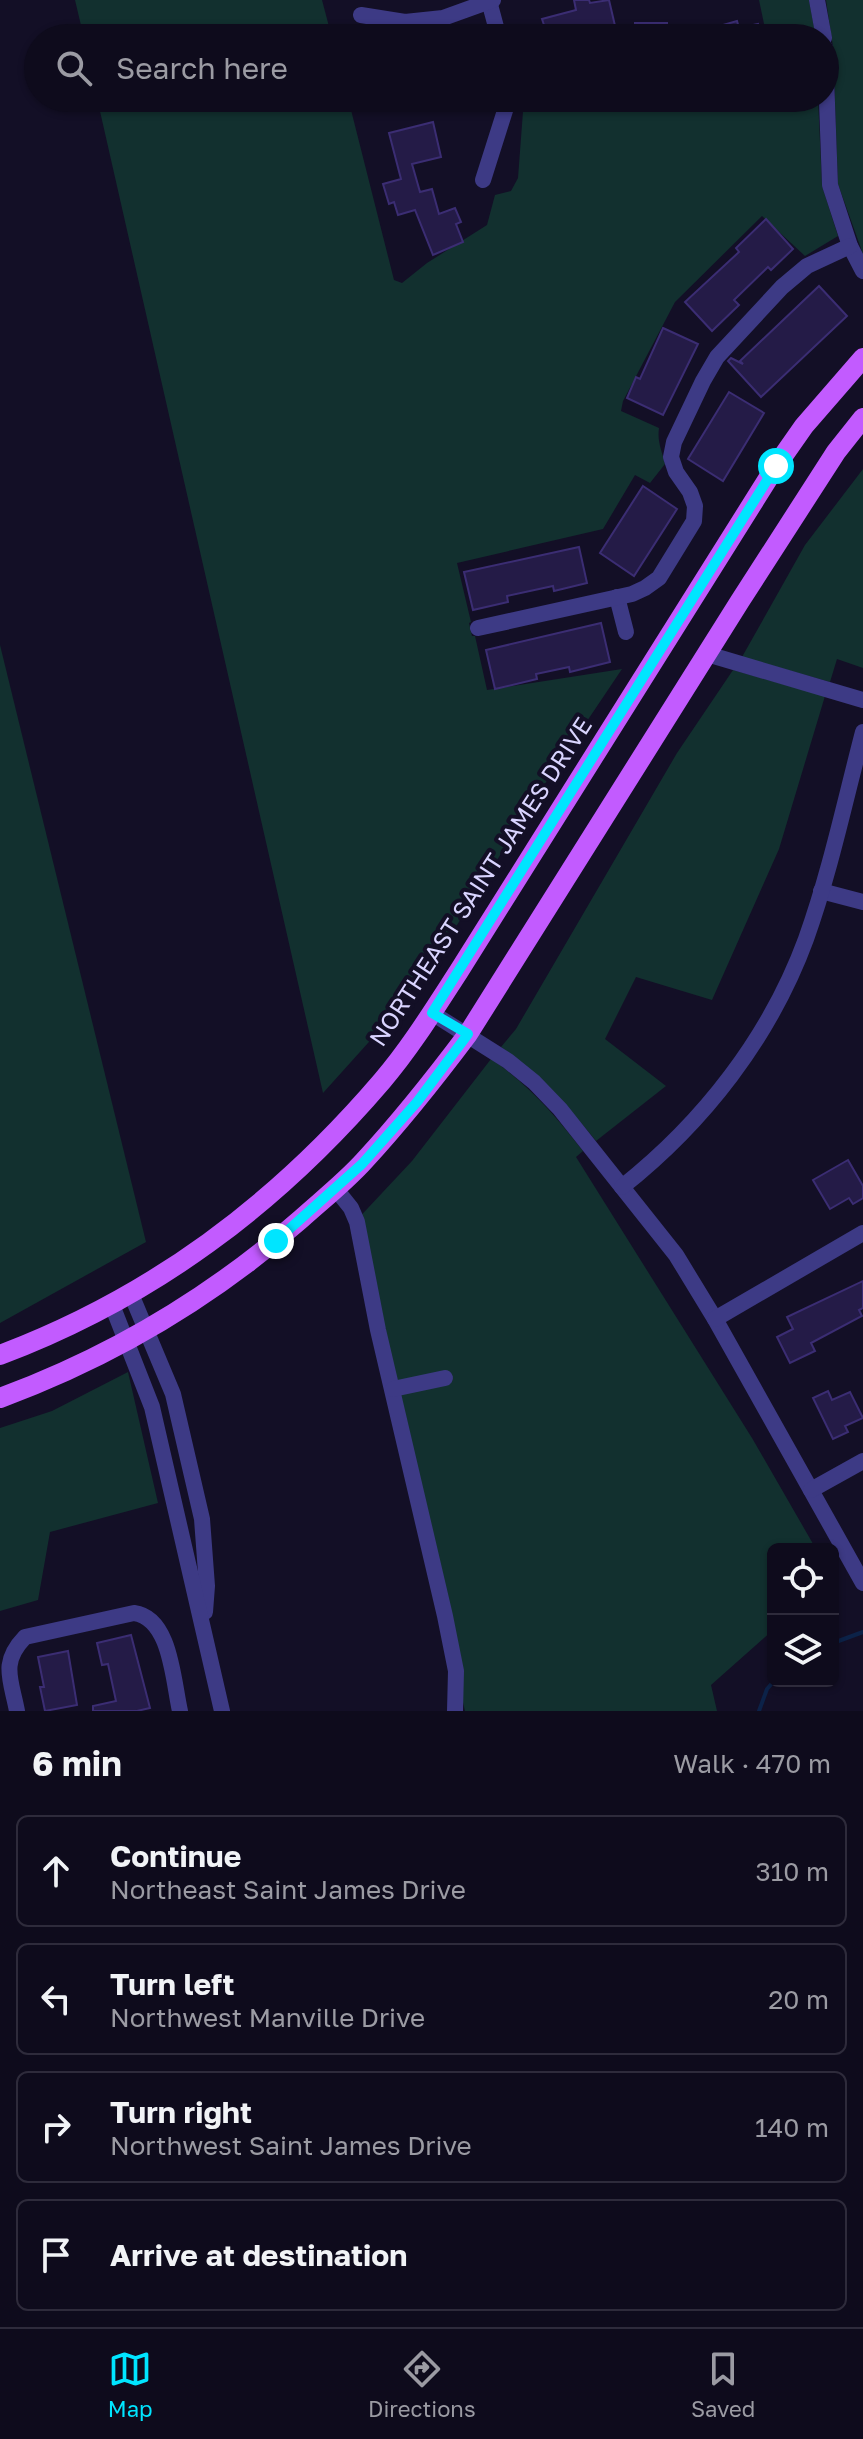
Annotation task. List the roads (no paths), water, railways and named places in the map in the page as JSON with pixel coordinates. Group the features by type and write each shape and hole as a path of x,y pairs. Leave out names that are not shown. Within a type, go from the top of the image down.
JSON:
{"main road":[{"name":"NORTHEAST SAINT JAMES DRIVE","path":"0,1355 81,1322 131,1294 220,1235 296,1172 384,1078 432,1013 776,466 804,426 863,358"},
{"path":"0,1398 43,1382 128,1341 233,1275 362,1164 417,1102 468,1034 836,452 863,418"}],"street":[{"path":"361,15 405,22 443,18 491,0 496,24"},
{"path":"817,0 821,24"},
{"path":"483,180 505,112"},
{"path":"827,112 830,185 850,246 863,271"},
{"path":"478,628 617,597 645,588 659,578 694,521 695,506 690,492 676,472 671,457 674,442 703,381 717,357 782,287 807,266 850,246"},
{"path":"617,597 626,632"},
{"path":"707,654 863,700"},
{"path":"622,1187 650,1165 718,1095 777,1004 805,940 821,891 863,732"},
{"path":"821,891 863,902"},
{"path":"432,1013 508,1061 534,1082 560,1109 676,1255 863,1583"},
{"path":"335,1188 351,1208 357,1222 378,1330 456,1671 455,1711"},
{"path":"715,1319 863,1233"},
{"path":"131,1294 173,1394 202,1519 207,1586 202,1621"},
{"path":"112,1305 152,1407 222,1711"},
{"path":"393,1389 445,1378"},
{"path":"811,1490 863,1461"},
{"path":"17,1711 8,1666 13,1649 25,1637 134,1613 150,1619 161,1630 180,1711"}],"waterway":[{"path":"839,1641 863,1632"},
{"path":"759,1711 769,1687"}]}
